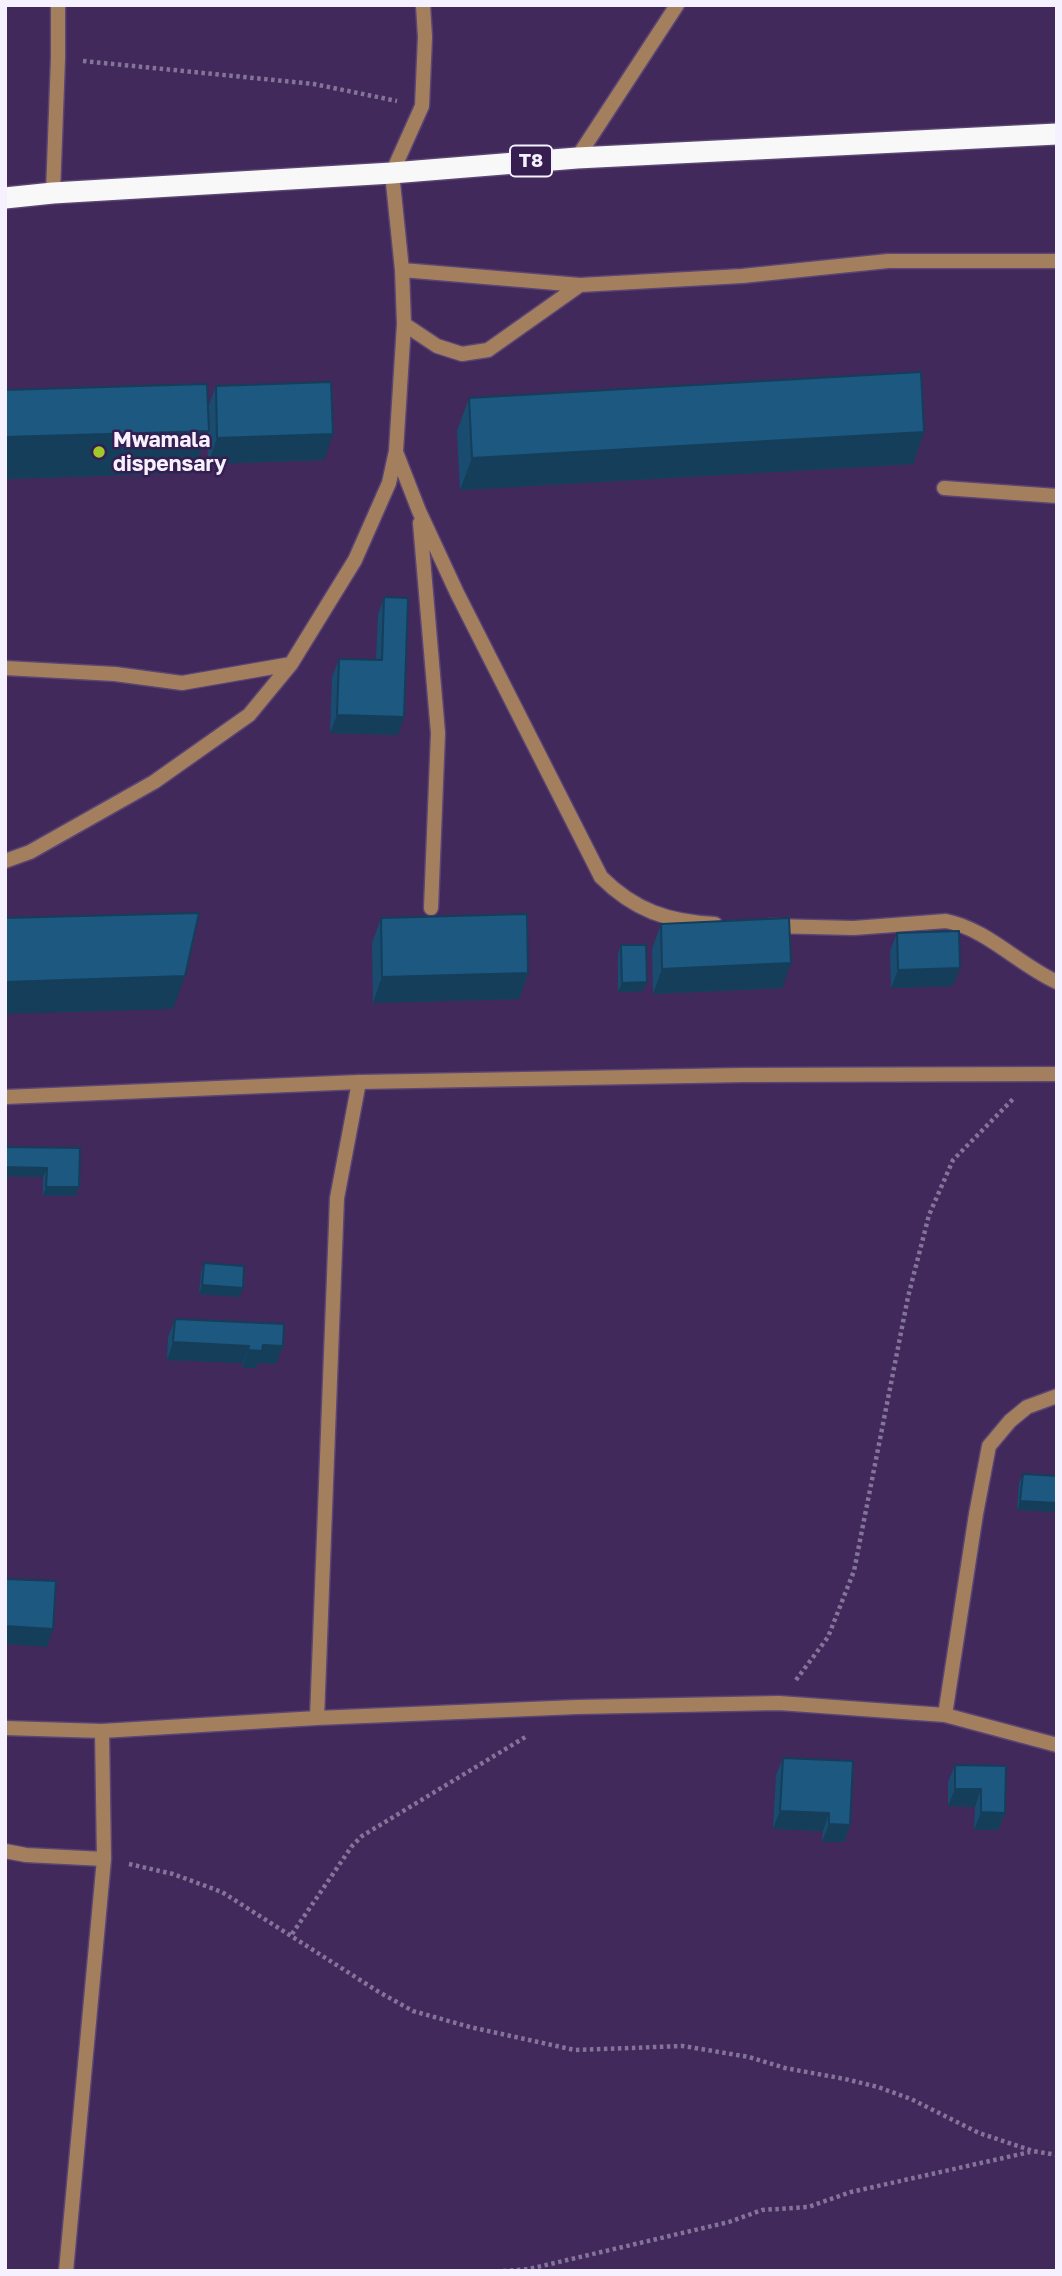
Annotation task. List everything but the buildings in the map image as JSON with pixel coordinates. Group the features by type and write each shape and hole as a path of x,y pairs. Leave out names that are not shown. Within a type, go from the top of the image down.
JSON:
{"highway":[{"name":"T8","path":"5,198 577,158 1057,134"}],"street":[{"path":"53,193 58,5"},
{"path":"5,861 30,852 154,782 249,715 291,663 355,560 389,483 396,451 404,324 402,270 392,173 422,106 425,37 423,5"},
{"path":"577,158 677,5"},
{"path":"402,270 580,285 742,276 888,261 1057,261"},
{"path":"404,324 437,345 462,354 488,350 580,285"},
{"path":"396,451 419,511 486,652 601,877 614,891 651,913 696,922 854,928 946,921 956,923 1057,982"},
{"path":"944,488 1057,496"},
{"path":"419,511 438,733 431,908"},
{"path":"5,668 115,674 182,682 291,663"},
{"path":"5,1097 359,1082 744,1075 1057,1074"},
{"path":"317,1718 337,1199 359,1082"},
{"path":"944,1715 989,1446 1010,1421 1027,1407 1057,1396"},
{"path":"5,1728 102,1731 317,1718 577,1707 779,1703 944,1715 1057,1745"},
{"path":"66,2271 104,1859 102,1731"},
{"path":"5,1851 26,1855 104,1859"}],"path":[{"path":"58,58 314,84 422,106"},
{"path":"779,1703 828,1637 854,1571 908,1297 929,1216 953,1160 1038,1074"},
{"path":"292,1934 352,1846 362,1836 530,1734"},
{"path":"104,1859 173,1874 222,1892 413,2011 470,2027 575,2050 683,2046 749,2057 785,2068 878,2087 911,2099 979,2133 1033,2151 1057,2155"},
{"path":"503,2271 529,2269 729,2222 762,2210 808,2207 851,2192 1033,2151"}],"place":[{"name":"Mwamala dispensary","path":"99,452"}]}
